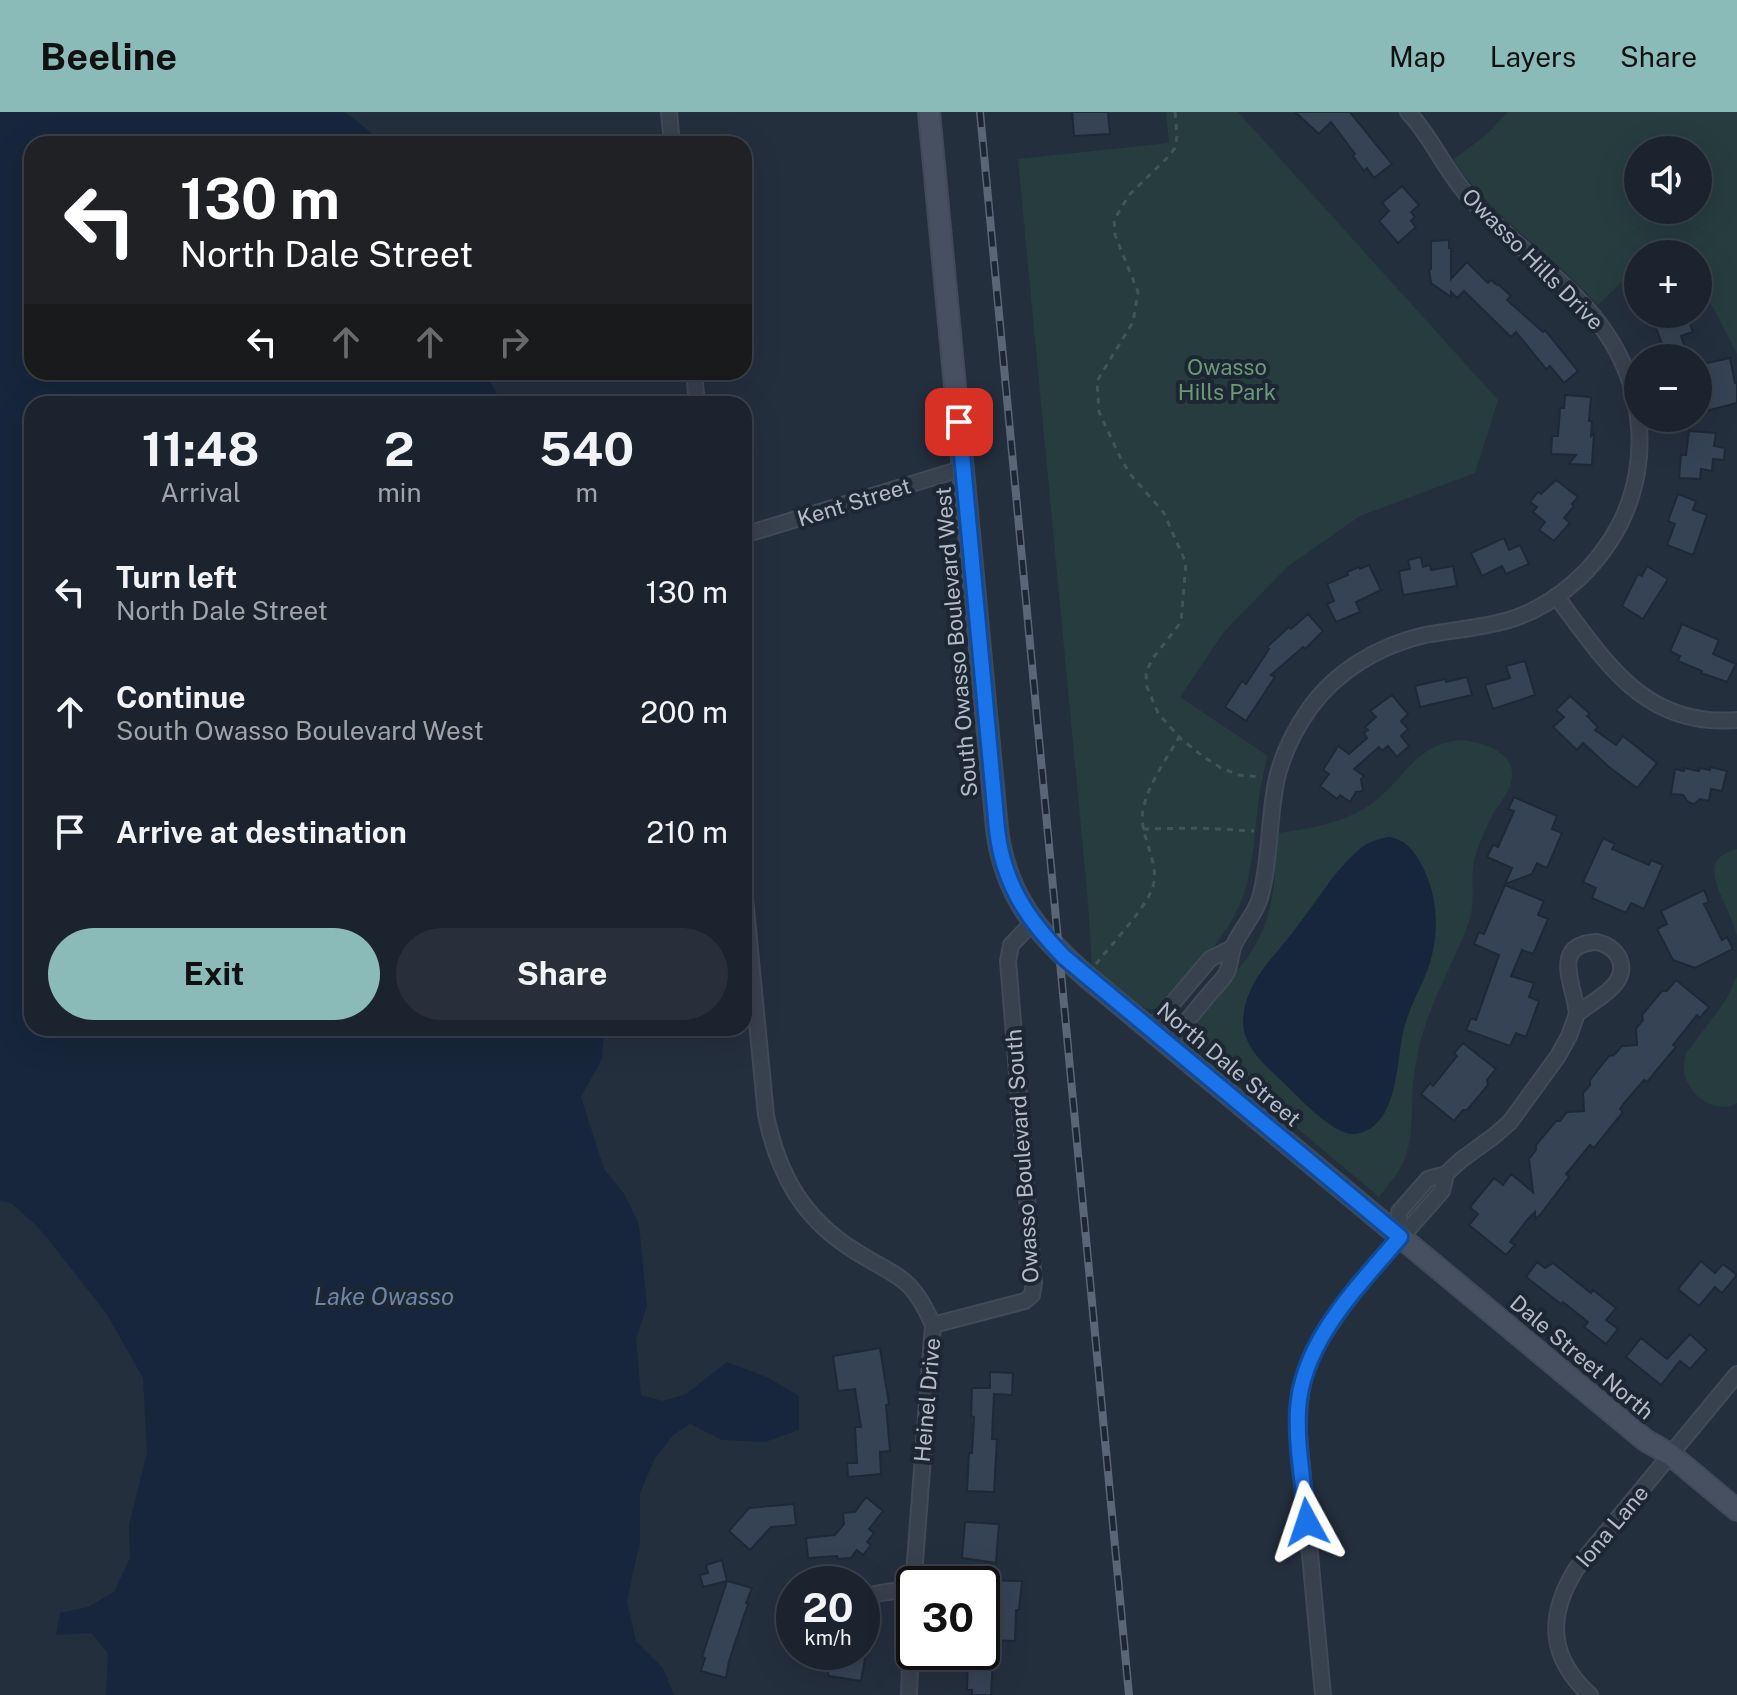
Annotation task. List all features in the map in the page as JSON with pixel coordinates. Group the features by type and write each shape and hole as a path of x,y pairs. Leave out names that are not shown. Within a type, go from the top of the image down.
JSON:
{"street":[{"path":"669,112 671,136"},
{"name":"South Owasso Boulevard West","path":"929,112 999,844 1011,884 1033,922"},
{"name":"Owasso Hills Drive","path":"1408,112 1467,195 1578,298 1598,320 1624,363"},
{"name":"Owasso Hills Drive","path":"1168,1044 1227,973 1232,948 1259,902 1277,779 1296,730 1312,705 1332,683 1376,652 1400,642 1509,620 1556,596 1583,574 1614,535 1626,511 1635,483 1638,432"},
{"name":"Kent Street","path":"752,533 964,468"},
{"path":"1556,596 1608,665 1633,689 1655,704 1678,713 1704,719 1737,720"},
{"name":"North Dale Street","path":"1033,922 1086,976 1400,1237"},
{"name":"Owasso Boulevard South","path":"933,1325 1025,1301 1032,1295 1034,1283 1008,961 1011,945 1033,922"},
{"path":"1323,1695 1299,1435 1301,1387 1308,1364 1318,1343 1351,1295 1400,1237 1399,1212 1428,1179 1446,1174 1500,1131 1562,1050 1577,1014 1567,972 1569,958 1584,943 1605,944 1618,956 1620,977 1610,990 1577,1014"},
{"name":"Owasso Hills Drive","path":"1150,1030 1210,959 1232,948"},
{"name":"Heinel Drive","path":"752,971 766,1115 781,1169 812,1216 834,1237 896,1273 912,1287 933,1325 915,1566"},
{"name":"Dale Street North","path":"1400,1237 1645,1440 1671,1455 1737,1510"},
{"name":"Iona Lane","path":"1590,1695 1564,1664 1558,1646 1557,1607 1564,1589 1576,1569 1737,1374"},
{"name":"Heinel Drive","path":"909,1695 910,1670"}],"path":[{"path":"1175,112 1175,148 1129,195 1114,220 1115,235 1138,292 1133,322 1097,381 1099,412 1130,474 1164,513 1186,563 1181,622 1146,672 1147,687 1158,713 1179,737 1221,768 1239,775 1277,779"},
{"path":"1086,976 1152,891 1156,876 1143,829 1143,811 1150,789 1179,737"},
{"path":"1143,829 1200,828 1270,833"}],"green space":[{"name":"Owasso Hills Park","path":"1166,112 1238,112 1498,400 1475,473 1360,516 1287,567 1223,633 1180,697 1268,756 1260,789 1249,874 1239,907 1200,963 1166,1002 1151,1009 1128,997 1092,966 1018,159 1169,143"},
{"path":"1508,112 1737,112 1737,354 1712,306 1712,240 1624,240 1624,280 1598,305 1486,200 1453,160 1486,135"},
{"path":"1459,740 1483,744 1499,752 1510,764 1512,778 1474,861 1469,922 1435,999 1419,1047 1407,1152 1399,1170 1379,1197 1195,1042 1193,1033 1188,1031 1247,958 1264,928 1272,898 1278,833 1316,827 1352,815 1385,793 1421,756 1444,743"},
{"path":"1737,849 1737,936 1714,871 1719,858"},
{"path":"1737,976 1737,1103 1726,1107 1715,1106 1705,1102 1689,1085 1684,1063 1687,1052 1726,1000"}],"water":[{"name":"Lake Owasso","path":"0,112 345,112 376,136 24,136 24,380 489,380 498,396 24,396 24,1036 603,1036 602,1059 581,1097 604,1169 625,1195 639,1225 647,1306 636,1339 641,1395 663,1401 686,1394 727,1362 767,1377 799,1396 799,1430 765,1442 722,1440 690,1424 674,1434 655,1458 640,1493 640,1541 627,1601 636,1641 663,1668 674,1695 106,1695 108,1653 91,1633 56,1635 60,1613 88,1607 114,1592 130,1558 129,1525 147,1453 143,1378 106,1313 51,1243 11,1203 0,1201"},
{"path":"1389,837 1404,842 1411,849 1427,875 1434,903 1436,932 1431,960 1405,1025 1394,1089 1388,1105 1381,1119 1370,1129 1347,1133 1321,1118 1260,1060 1244,1032 1243,1016 1258,976 1333,878 1361,848"}],"building":[{"path":"1072,112 1108,112 1110,134 1074,136"},
{"path":"1295,112 1350,112 1392,164 1374,178 1367,168 1364,171 1331,122 1319,134"},
{"path":"1402,186 1419,205 1411,212 1415,217 1411,221 1416,227 1398,243 1379,221 1389,211 1382,203"},
{"path":"1449,240 1451,279 1467,262 1488,283 1491,280 1498,284 1511,296 1507,300 1543,332 1545,330 1578,371 1564,383 1550,366 1546,369 1516,332 1511,337 1464,291 1457,298 1451,292 1451,297 1431,283 1431,241"},
{"path":"1656,328 1691,328 1693,332 1681,336 1684,344 1662,344"},
{"path":"1730,358 1737,382 1737,403 1712,409 1712,362"},
{"path":"1565,395 1591,397 1591,436 1594,433 1592,465 1569,464 1576,455 1551,454 1552,436 1558,436 1560,408 1564,408"},
{"path":"1689,432 1716,433 1714,446 1725,448 1724,460 1713,459 1712,471 1701,469 1700,479 1679,478 1681,455 1686,455"},
{"path":"1556,480 1578,497 1564,518 1570,523 1554,541 1539,530 1545,522 1533,512 1537,507 1530,502 1538,492 1541,494"},
{"path":"1678,494 1696,501 1693,510 1707,515 1693,555 1667,545 1675,524 1668,521"},
{"path":"1504,538 1509,550 1520,545 1529,564 1506,574 1502,566 1482,576 1471,553"},
{"path":"1421,557 1423,567 1430,565 1431,570 1453,566 1457,586 1403,595 1399,571 1410,569 1408,560"},
{"path":"1369,565 1381,590 1356,602 1360,612 1336,622 1327,604 1334,601 1327,584 1348,575 1347,572"},
{"path":"1647,566 1668,579 1643,619 1622,606 1638,574 1642,576"},
{"path":"1308,614 1323,631 1271,675 1275,677 1246,721 1225,707 1242,681 1246,684 1269,649 1267,647"},
{"path":"1682,624 1719,640 1713,654 1736,664 1727,682 1678,661 1680,656 1670,651"},
{"path":"1525,661 1535,695 1493,709 1485,685 1510,678 1506,666"},
{"path":"1467,677 1472,695 1420,707 1415,686"},
{"path":"1392,695 1408,714 1401,721 1408,729 1401,736 1409,746 1397,757 1388,746 1382,751 1379,747 1354,769 1364,776 1361,779 1363,791 1356,792 1350,802 1340,795 1337,799 1320,786 1329,774 1323,770 1338,746 1349,754 1367,738 1364,733 1368,730 1365,727 1376,717 1370,711"},
{"path":"1570,696 1590,714 1587,716 1598,727 1595,730 1616,745 1623,736 1657,763 1637,788 1583,743 1577,750 1553,727 1564,717 1556,710"},
{"path":"1710,767 1727,771 1722,791 1711,789 1709,801 1700,799 1694,804 1683,795 1671,794 1675,769 1699,771 1700,768 1710,770"},
{"path":"1514,797 1557,816 1552,829 1562,833 1547,868 1537,863 1532,874 1505,884 1512,868 1487,857 1493,845 1498,847 1514,811 1508,809"},
{"path":"1603,838 1615,844 1612,849 1649,865 1651,860 1663,865 1644,909 1631,903 1626,913 1592,898 1596,888 1583,882"},
{"path":"1505,885 1544,901 1538,915 1548,919 1533,954 1522,950 1511,976 1534,983 1529,997 1539,1001 1526,1037 1516,1033 1510,1046 1466,1030 1471,1018 1476,1020 1499,955 1474,944 1479,932 1484,934"},
{"path":"1704,890 1709,902 1704,904 1722,940 1727,937 1733,949 1695,968 1673,960 1657,929 1667,924 1661,911"},
{"path":"1676,980 1709,1007 1700,1018 1697,1015 1673,1045 1676,1047 1647,1082 1644,1080 1626,1101 1620,1109 1623,1112 1594,1148 1590,1145 1566,1174 1569,1177 1540,1215 1535,1219 1535,1212 1528,1219 1510,1242 1515,1245 1506,1255 1469,1225 1478,1214 1470,1207 1494,1178 1503,1185 1511,1174 1533,1192 1529,1159 1536,1145 1567,1112 1584,1111 1583,1093 1590,1080 1609,1056 1622,1046 1637,1045 1636,1029 1643,1020 1642,1015"},
{"path":"1463,1043 1496,1069 1487,1080 1488,1085 1454,1121 1421,1094 1430,1083 1433,1086 1457,1056 1454,1053"},
{"path":"1701,1261 1715,1273 1723,1264 1737,1275 1722,1293 1715,1287 1699,1306 1678,1289"},
{"path":"1537,1262 1545,1268 1553,1263 1616,1308 1606,1320 1618,1329 1606,1344 1584,1327 1588,1322 1526,1277"},
{"path":"1690,1334 1707,1350 1690,1369 1680,1361 1661,1385 1626,1357 1641,1338 1667,1359"},
{"path":"880,1348 889,1404 886,1405 890,1451 880,1452 881,1474 848,1477 847,1463 857,1463 855,1427 861,1427 855,1389 838,1391 833,1356"},
{"path":"990,1372 1013,1373 1012,1395 994,1394 992,1439 997,1439 994,1492 967,1491 974,1417 971,1416 972,1388 990,1388"},
{"path":"866,1497 883,1511 869,1529 874,1533 867,1542 871,1545 863,1555 857,1550 851,1558 808,1558 806,1538 835,1535 844,1524 843,1513 855,1512"},
{"path":"794,1504 796,1525 771,1527 750,1550 729,1531 749,1508"},
{"path":"965,1522 999,1524 996,1563 962,1558"},
{"path":"722,1560 727,1581 703,1587 700,1575 708,1573 706,1565"},
{"path":"1000,1580 1022,1581 1019,1610 1016,1610 1015,1641 1000,1641"},
{"path":"727,1581 752,1588 726,1678 701,1671 705,1658 702,1657"},
{"path":"827,1670 863,1670 861,1681 829,1676"},
{"path":"968,1670 992,1670 991,1695 972,1695 972,1690 967,1690"}],"railway":[{"path":"980,112 1129,1695"}],"route":[{"path":"959,422 997,829 1004,866 1015,893 1039,930 1064,957 1400,1237 1351,1295 1318,1343 1308,1364 1298,1411 1307,1522"}]}
